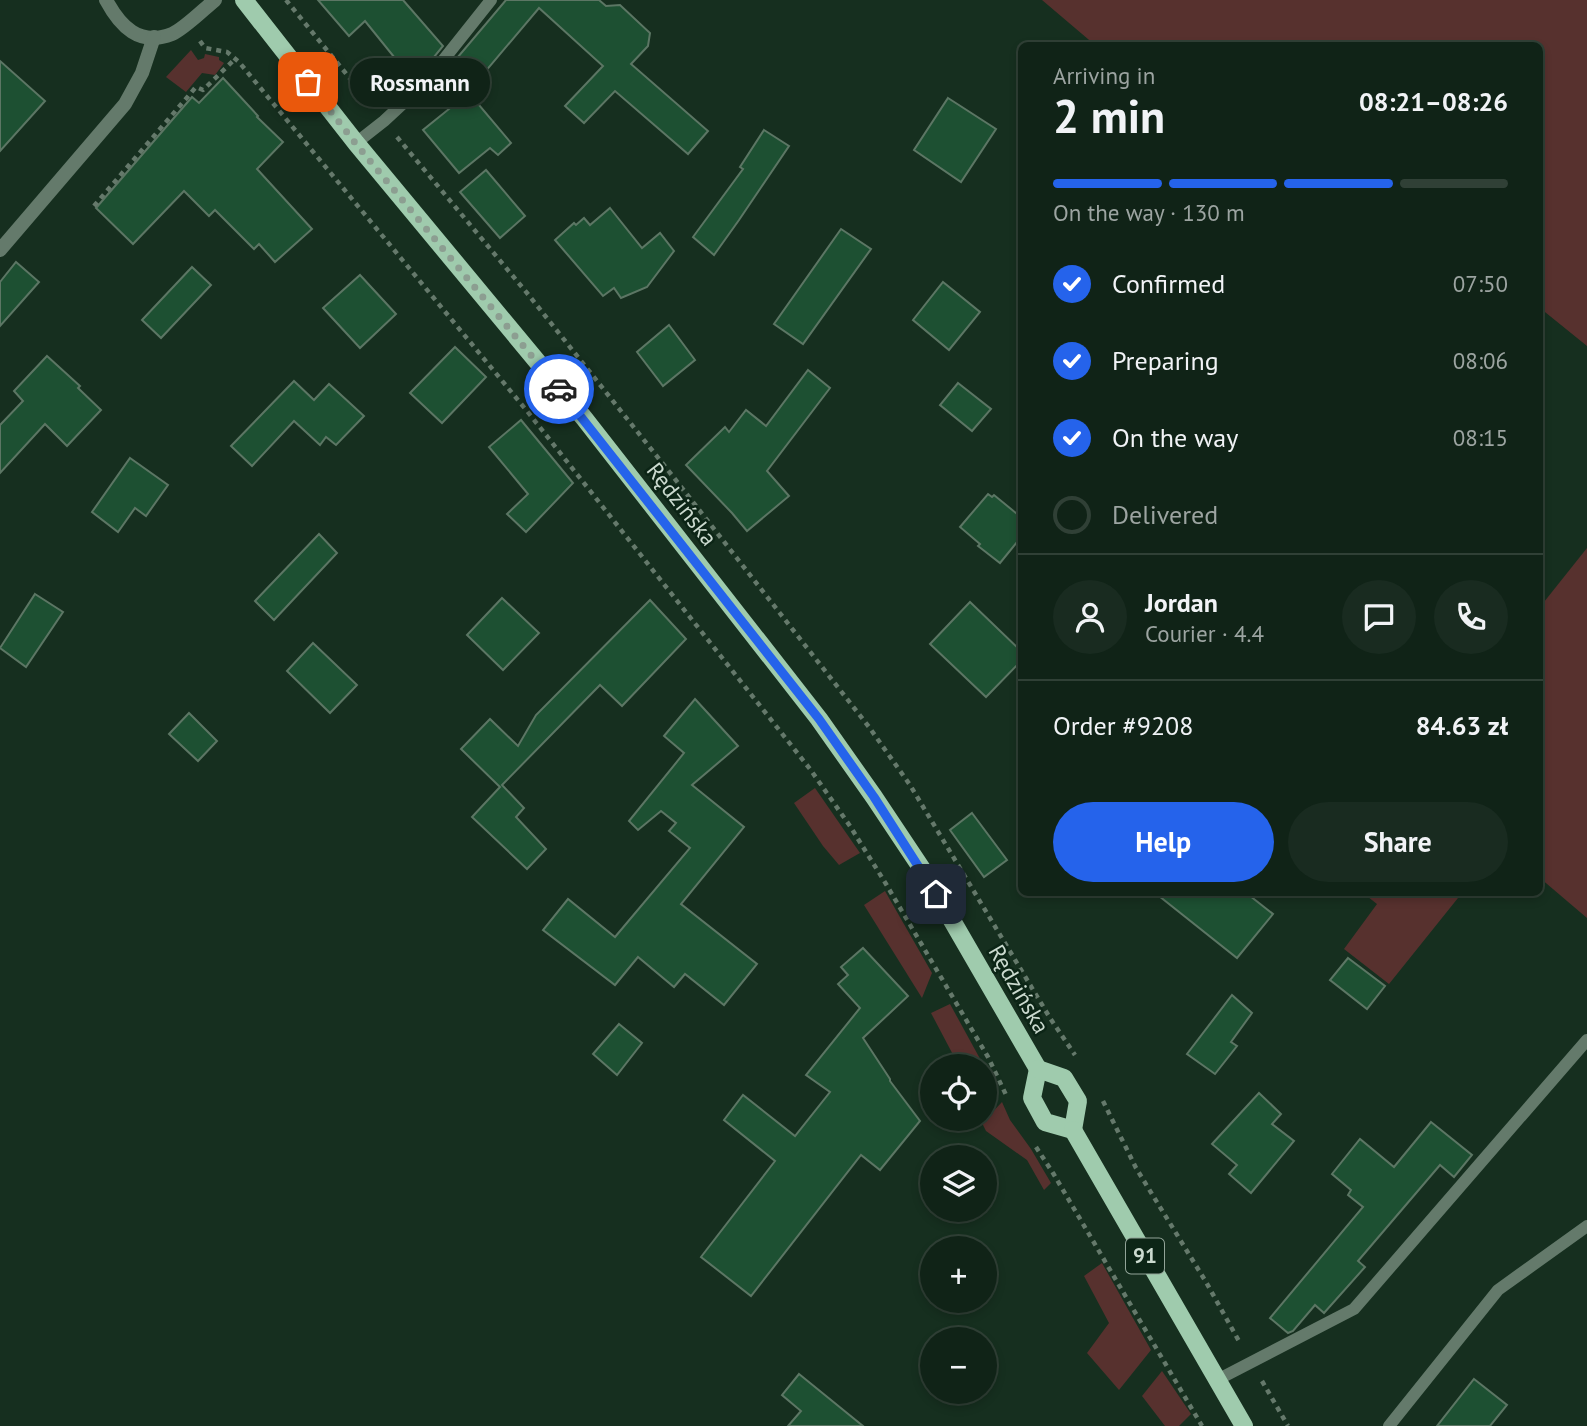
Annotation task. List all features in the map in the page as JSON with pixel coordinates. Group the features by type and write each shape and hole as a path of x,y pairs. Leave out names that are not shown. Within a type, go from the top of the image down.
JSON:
{"main road":[{"name":"Rędzińska","path":"244,0 356,144 584,418 819,719 924,872 1038,1069"},
{"path":"1038,1069 1064,1078 1078,1101 1073,1130 1045,1122 1032,1098 1038,1069"},
{"name":"91","path":"1073,1130 1244,1426"}],"street":[{"path":"106,0 125,29 137,35 155,37 173,34 215,0"},
{"path":"0,250 125,104 142,73 155,37"}],"lane":[{"path":"356,144 425,83 491,0"},
{"path":"1217,1380 1354,1309 1587,1040"},
{"path":"1389,1426 1498,1290 1587,1226"}],"path":[{"path":"205,48 227,52 235,59 527,411 810,769 887,884 988,1057 1011,1106"},
{"path":"94,205 196,87 204,90 235,59"},
{"path":"1031,1139 1054,1173 1202,1426"}],"shaded area":[{"path":"1042,0 1587,0 1587,346 1543,310 1543,42 1091,42"},
{"path":"191,50 198,60 204,58 205,54 219,57 224,63 215,75 202,73 186,92 166,77"},
{"path":"1587,548 1587,918 1543,881 1543,603"},
{"path":"815,788 860,853 839,865 794,803"},
{"path":"885,891 932,973 922,998 864,905"},
{"path":"1367,896 1460,896 1389,984 1344,949 1377,904"},
{"path":"950,1004 977,1054 953,1054 931,1013"},
{"path":"1002,1102 1010,1120 1051,1183 1044,1190 1027,1160 986,1131 997,1131 997,1107"},
{"path":"1102,1263 1151,1350 1119,1390 1087,1353 1109,1323 1084,1276"},
{"path":"1162,1371 1191,1414 1179,1426 1165,1426 1142,1396"}],"building":[{"path":"318,0 403,0 443,46 417,78 409,70 407,73 365,21 349,36"},
{"path":"506,0 599,0 606,6 620,5 650,33 648,46 631,64 708,131 688,154 615,91 584,123 565,106 603,66 539,8 468,92 511,143 498,155 490,148 459,173 423,130 449,109 430,90"},
{"path":"0,61 45,101 0,151"},
{"path":"223,78 283,142 257,169 312,229 275,262 259,244 254,249 215,210 209,216 184,191 133,244 96,208 192,97 199,103"},
{"path":"948,98 996,129 961,182 914,150"},
{"path":"764,130 789,146 714,255 693,237 743,169 740,167"},
{"path":"486,170 525,216 500,238 460,192"},
{"path":"610,208 642,248 660,233 674,251 647,287 621,298 614,288 603,296 555,240 574,223 576,225 584,218 590,225"},
{"path":"841,229 871,249 803,344 774,324"},
{"path":"16,262 39,282 0,326 0,282"},
{"path":"192,267 211,285 161,338 142,320"},
{"path":"360,275 396,314 360,348 323,308"},
{"path":"943,282 980,312 949,350 913,320"},
{"path":"669,325 695,360 663,386 637,352"},
{"path":"455,347 486,377 442,423 410,393"},
{"path":"47,356 80,386 78,388 101,410 67,446 45,424 0,473 0,425 23,401 14,391"},
{"path":"808,370 830,388 767,471 789,496 747,531 686,465 725,427 729,432 746,410 766,426"},
{"path":"294,381 314,400 329,384 364,416 336,445 326,437 320,445 294,421 252,466 231,446"},
{"path":"958,383 991,409 972,431 940,405"},
{"path":"521,420 573,483 526,532 507,514 528,494 489,447"},
{"path":"130,458 168,485 146,516 135,508 118,532 92,512"},
{"path":"988,494 992,497 994,495 1018,515 1018,541 1000,563 960,527"},
{"path":"319,534 337,553 274,620 255,601"},
{"path":"35,594 63,612 26,667 0,648"},
{"path":"502,598 539,633 503,670 467,635"},
{"path":"650,600 686,639 622,706 600,685 502,785 524,808 516,817 546,849 527,869 472,817 500,787 461,749 490,719 518,746 536,715"},
{"path":"970,602 1018,648 1018,664 986,697 930,644"},
{"path":"313,643 357,685 330,713 287,671"},
{"path":"695,699 738,746 692,785 744,827 681,904 757,964 724,1005 685,974 674,987 638,957 615,985 543,930 568,899 615,937 690,848 669,831 676,823 661,811 638,830 629,821 684,753 664,736"},
{"path":"189,713 217,741 198,761 169,734"},
{"path":"972,813 1007,860 984,877 950,830"},
{"path":"1159,896 1250,896 1273,914 1237,958"},
{"path":"863,948 908,996 863,1038 920,1121 880,1170 861,1155 751,1296 701,1257 775,1161 724,1120 743,1095 795,1136 830,1092 806,1075 860,1008 838,984 848,975 841,967"},
{"path":"1348,958 1385,986 1367,1009 1330,980"},
{"path":"1232,995 1252,1013 1231,1042 1237,1046 1215,1074 1187,1054"},
{"path":"619,1024 642,1043 617,1075 593,1054"},
{"path":"1259,1093 1281,1114 1272,1124 1294,1141 1251,1193 1229,1174 1237,1165 1212,1144"},
{"path":"1431,1122 1472,1155 1454,1177 1440,1165 1358,1261 1365,1267 1324,1313 1315,1305 1293,1331 1288,1333 1270,1318 1363,1207 1348,1195 1351,1190 1332,1174 1360,1139 1394,1167"},
{"path":"799,1374 863,1426 788,1426 801,1411 782,1395"},
{"path":"1474,1379 1507,1405 1490,1426 1437,1426"}],"way so far":[{"path":"308,82 559,389"}],"place":[{"name":"Rossmann","path":"308,82"}],"route":[{"path":"559,389 819,719 874,797 936,894"}]}
